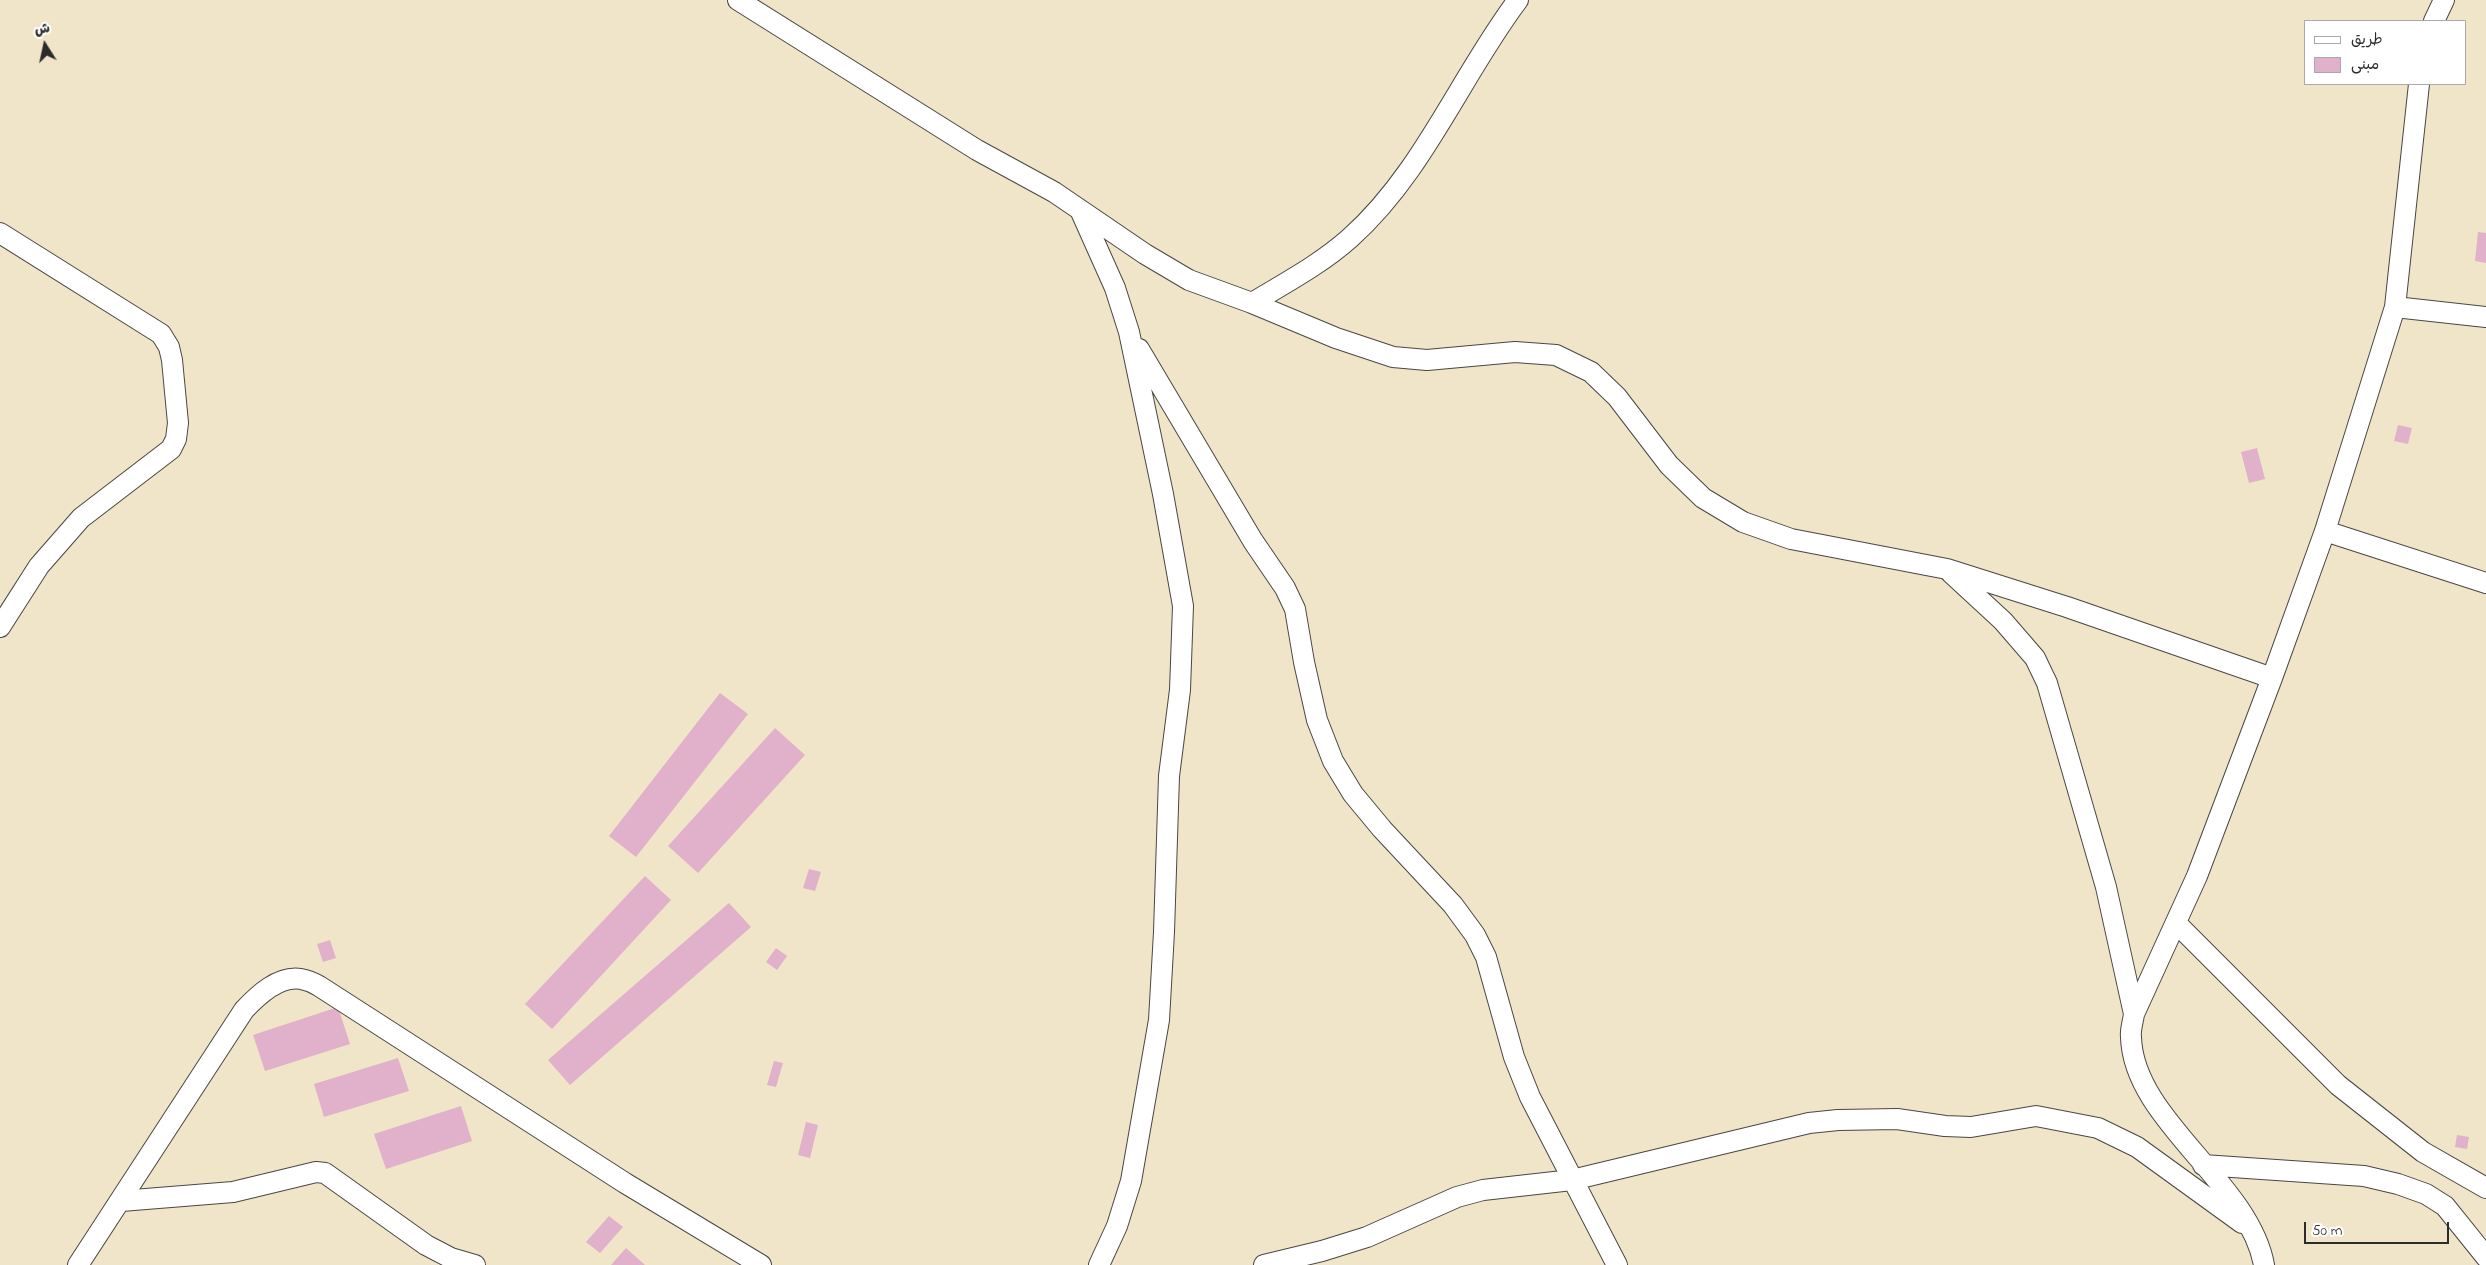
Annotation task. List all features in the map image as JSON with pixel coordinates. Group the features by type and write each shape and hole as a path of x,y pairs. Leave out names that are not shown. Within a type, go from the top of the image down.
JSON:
{"street":[{"path":"738,0 977,150 1054,192 1081,212 1189,280 1252,303 1336,338 1393,357 1409,359 1515,352 1556,356 1591,372 1617,397 1669,465 1703,498 1743,522 1792,539 1947,570 2067,607 2272,678"},
{"path":"1252,303 1301,274 1350,238 1381,206 1409,172 1494,31 1518,0"},
{"path":"2434,20 2444,0"},
{"path":"2264,1265 2250,1228 2233,1200 2203,1165 2149,1095 2134,1062 2130,1036 2134,1014 2177,924 2272,678 2325,531 2395,307 2419,85"},
{"path":"1081,212 1115,288 1129,332 1164,494 1183,606 1180,690 1168,776 1164,932 1159,1020 1131,1181 1117,1226 1099,1265"},
{"path":"0,233 161,334 169,347 172,360 178,424 176,439 171,449 81,518 39,566 0,627"},
{"path":"2395,307 2486,317"},
{"path":"1129,332 1253,541 1285,588 1295,610 1317,720 1334,761 1353,794 1382,829 1453,905 1475,935 1486,957 1514,1057 1530,1098 1617,1265"},
{"path":"2325,531 2486,583"},
{"path":"1947,570 2009,629 2035,658 2047,683 2106,887 2134,1014"},
{"path":"2177,924 2338,1085 2423,1152 2486,1188"},
{"path":"78,1265 244,1010 254,999 282,980 300,978 320,986 624,1183 761,1265"},
{"path":"1264,1265 1322,1251 1367,1237 1457,1197 1483,1190 1572,1180 1809,1124 1838,1120 1897,1120 1971,1127 2036,1116 2090,1126 2112,1133 2137,1147 2250,1228"},
{"path":"2203,1165 2364,1176 2398,1184 2426,1194 2445,1206 2486,1257"},
{"path":"121,1201 233,1192 316,1172 325,1173 426,1245 451,1258 475,1265"}],"building":[{"path":"2478,232 2486,233 2486,263 2475,261"},
{"path":"2398,425 2412,428 2408,444 2394,441"},
{"path":"2257,448 2265,479 2249,483 2241,452"},
{"path":"720,693 748,714 636,857 609,836"},
{"path":"775,728 805,755 698,873 668,846"},
{"path":"809,869 821,872 815,891 803,888"},
{"path":"645,876 671,900 552,1029 525,1004"},
{"path":"729,903 751,927 570,1085 548,1060"},
{"path":"330,940 336,958 323,962 317,944"},
{"path":"776,948 787,956 777,970 766,962"},
{"path":"338,1007 350,1044 265,1071 253,1035"},
{"path":"398,1058 409,1091 324,1117 314,1084"},
{"path":"774,1061 783,1063 776,1087 767,1085"},
{"path":"461,1106 472,1141 386,1169 374,1134"},
{"path":"806,1122 818,1125 810,1158 798,1155"},
{"path":"2457,1135 2469,1137 2467,1149 2455,1147"},
{"path":"609,1216 623,1227 600,1253 586,1242"},
{"path":"626,1248 645,1265 611,1265"}]}
